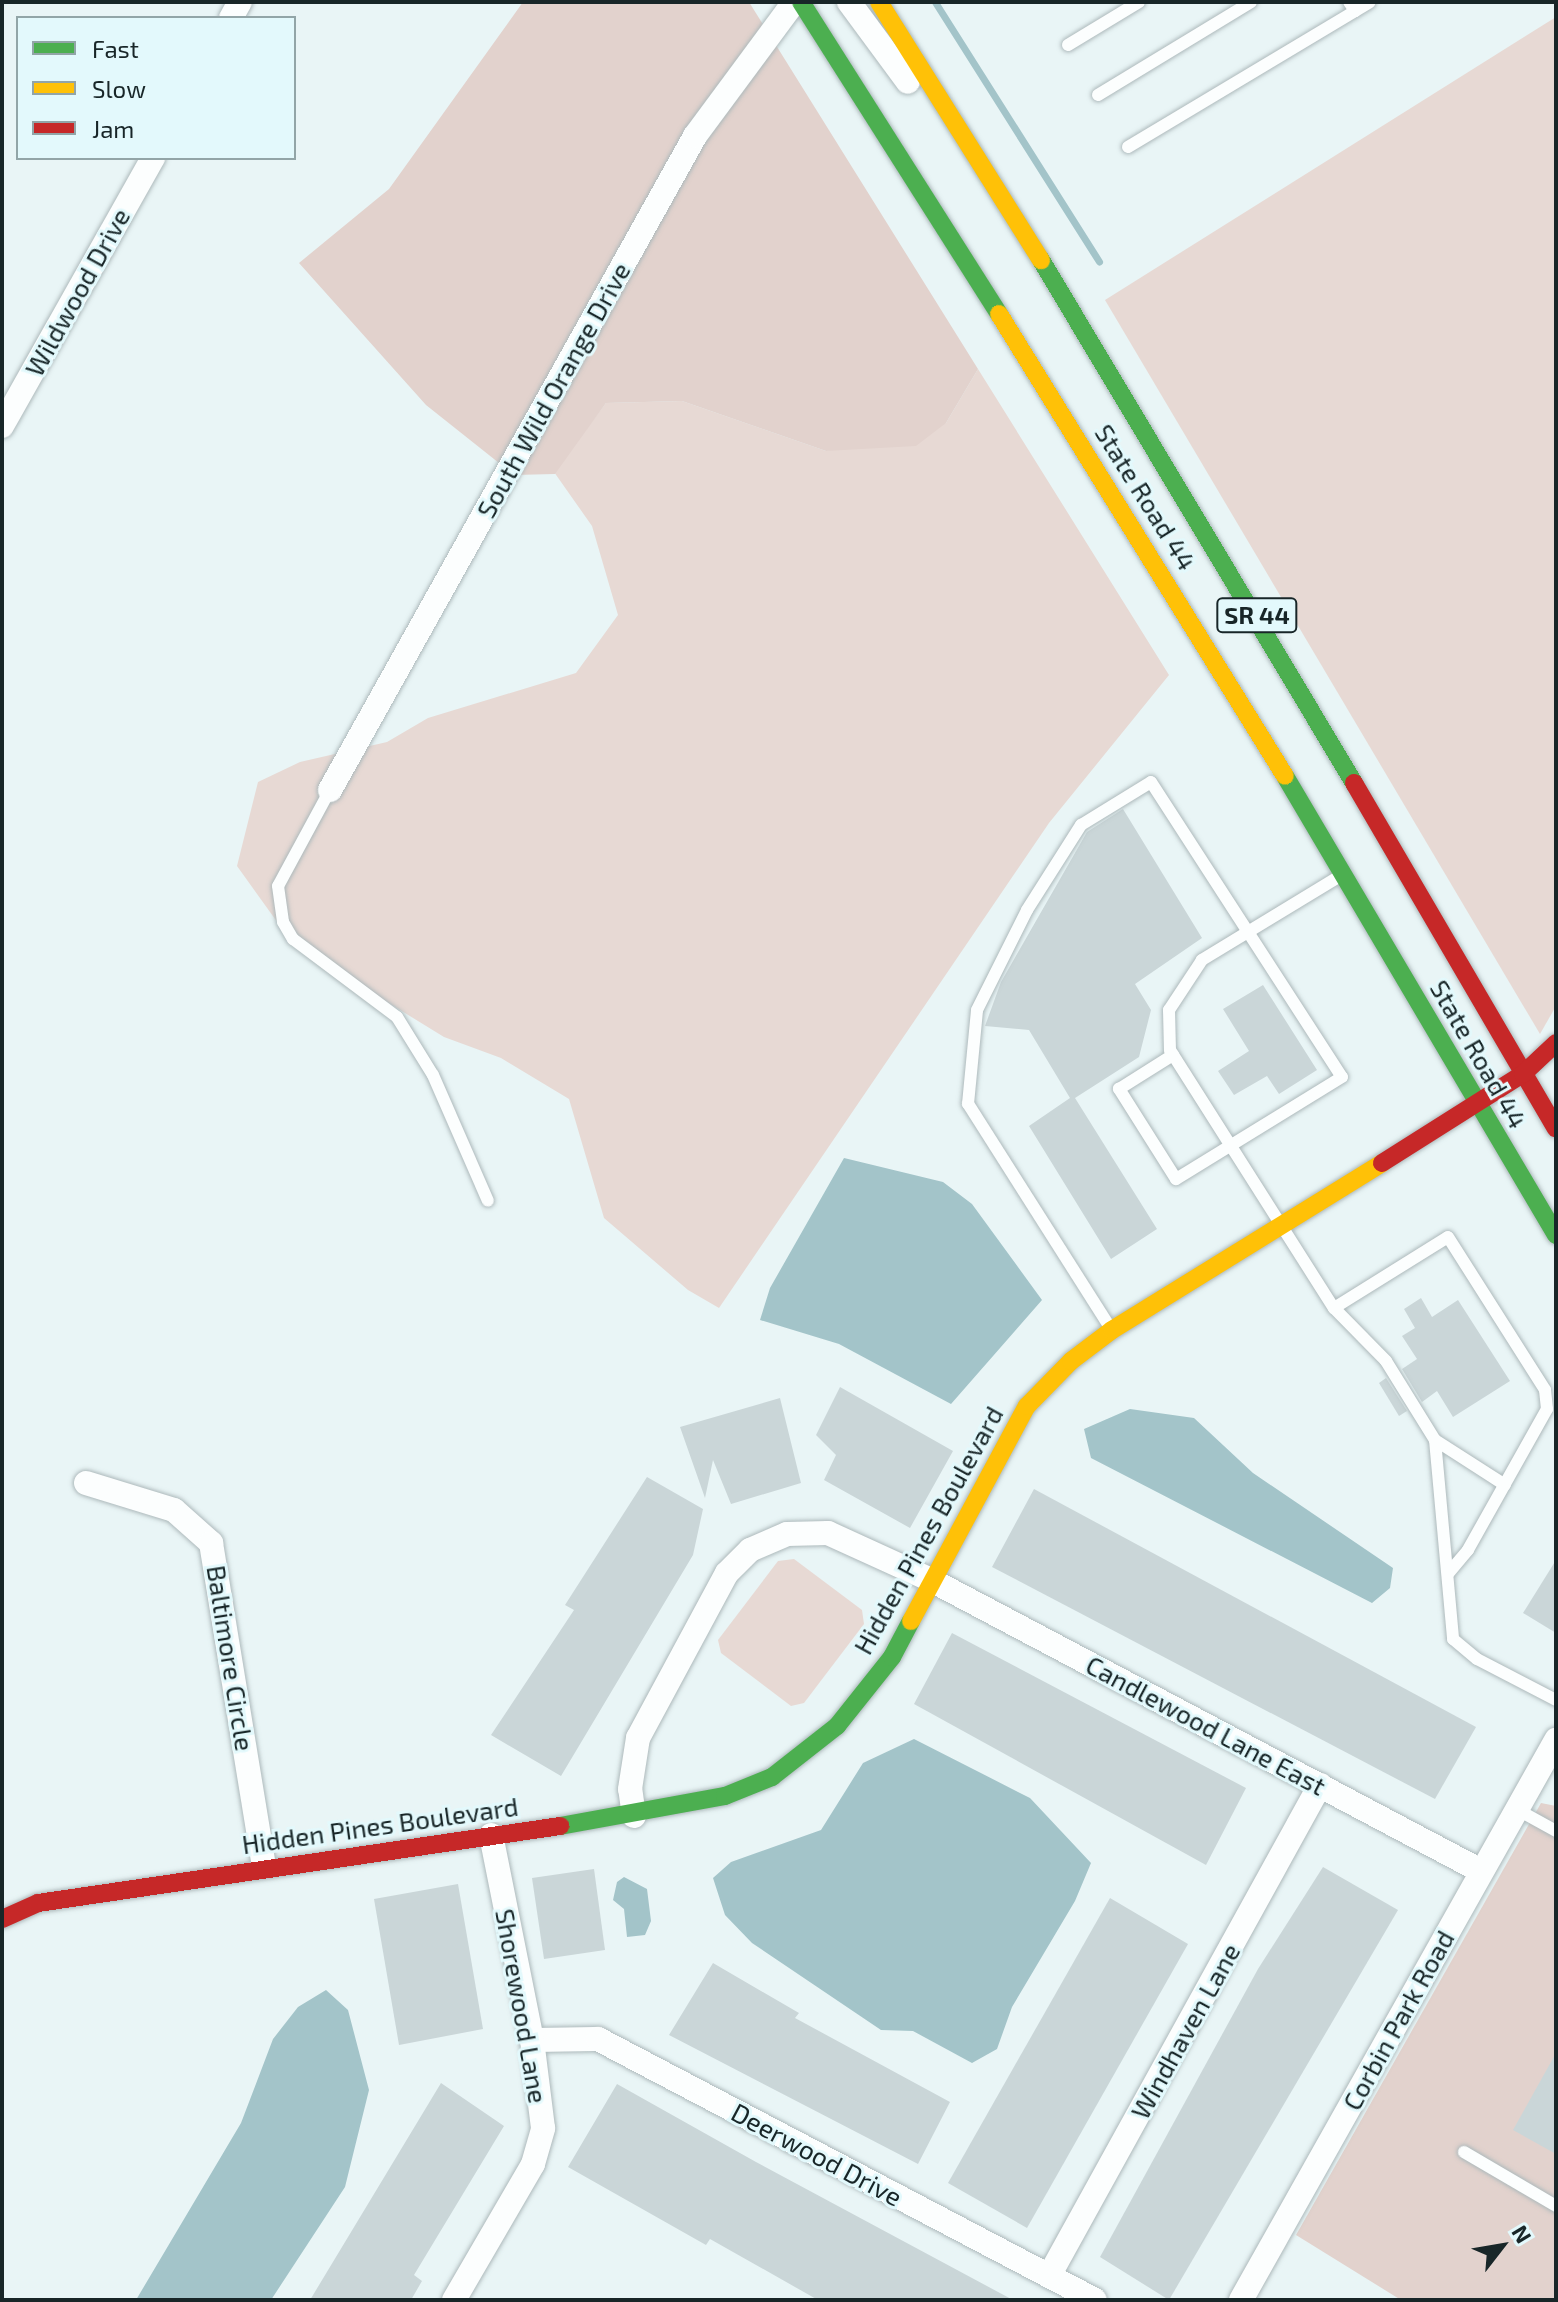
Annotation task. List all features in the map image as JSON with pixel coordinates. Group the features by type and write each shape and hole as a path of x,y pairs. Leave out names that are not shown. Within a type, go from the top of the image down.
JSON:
{"main road":[{"name":"State Road 44","path":"801,2 1060,407 1343,874 1556,1235"},
{"name":"State Road 44","path":"879,2 1103,358 1556,1128"},
{"name":"Hidden Pines Boulevard","path":"2,1919 38,1903 264,1866 634,1816 725,1796 772,1777 837,1726 892,1657 1027,1406 1112,1330 1478,1104 1523,1074 1556,1043"}],"street":[{"name":"South Wild Orange Drive","path":"330,790 695,136 794,2"},
{"path":"849,2 1103,358"},
{"name":"Wildwood Drive","path":"2,426 152,160"},
{"name":"Baltimore Circle","path":"86,1483 174,1510 211,1543 264,1866"},
{"name":"Candlewood Lane East","path":"634,1816 630,1789 638,1738 727,1573 750,1550 787,1534 828,1533 931,1580 1481,1871"},
{"name":"Corbin Park Road","path":"1241,2300 1556,1740"},
{"name":"Windhaven Lane","path":"1049,2276 1320,1785"},
{"name":"Shorewood Lane","path":"454,2300 536,2152 543,2128 532,2040 491,1835"},
{"name":"Deerwood Drive","path":"532,2040 598,2039 1095,2300"}],"lane":[{"path":"1068,45 1139,2"},
{"path":"1098,95 1251,2"},
{"path":"1128,147 1352,7 1370,2"},
{"path":"1112,1330 968,1104 977,1010 1027,910 1081,825 1151,782 1342,1077 1176,1179 1119,1089 1173,1055"},
{"path":"330,790 278,886 283,922 293,939 397,1017 433,1075 488,1201"},
{"path":"1343,874 1202,960 1180,987 1169,1010 1173,1055 1334,1308 1386,1361 1435,1440 1505,1485"},
{"path":"1334,1308 1448,1237 1536,1373 1547,1400 1547,1409 1505,1485 1449,1573"},
{"path":"1435,1440 1449,1573 1450,1623 1461,1649 1556,1700"},
{"path":"1516,1809 1556,1831"},
{"path":"1464,2152 1556,2206"}],"shaded area":[{"path":"523,2 749,2 978,369 946,423 916,446 826,451 682,401 606,403 555,474 514,475 426,405 299,263 389,189"},
{"path":"1556,17 1556,1006 1540,1034 1105,300"},
{"path":"978,369 1169,675 1049,823 719,1308 688,1290 604,1218 569,1099 501,1058 444,1037 322,962 275,919 237,866 258,782 300,762 387,742 428,718 576,673 618,615 592,526 554,472 606,403 682,401 826,451 946,423"},
{"path":"794,1559 862,1610 864,1624 804,1703 791,1706 721,1653 718,1640 778,1561"},
{"path":"1541,1803 1556,1806 1556,2300 1401,2300 1296,2235"}],"water":[{"path":"844,1158 943,1182 972,1204 1042,1300 951,1404 839,1344 760,1320 770,1288"},
{"path":"1130,1409 1194,1418 1253,1473 1393,1568 1390,1588 1372,1603 1091,1458 1084,1429"},
{"path":"914,1739 1030,1798 1091,1863 1075,1901 1012,2007 997,2049 972,2063 913,2031 881,2030 752,1943 725,1915 713,1878 731,1862 821,1830 863,1763"},
{"path":"624,1877 647,1889 651,1921 645,1935 627,1937 624,1909 613,1900 617,1882"},
{"path":"326,1990 348,2010 369,2090 345,2187 271,2300 136,2300 241,2123 273,2039 298,2007"}],"building":[{"path":"1123,809 1202,938 1135,984 1151,1010 1139,1057 1075,1098 1157,1229 1111,1259 1029,1126 1070,1098 1029,1030 985,1026 1001,982 1087,832"},
{"path":"1263,985 1317,1070 1279,1094 1267,1076 1234,1095 1218,1071 1249,1051 1223,1009"},
{"path":"1421,1298 1432,1317 1458,1300 1510,1381 1453,1417 1437,1391 1422,1402 1402,1369 1417,1359 1402,1336 1415,1328 1404,1309"},
{"path":"1386,1378 1407,1411 1399,1416 1379,1383"},
{"path":"840,1387 953,1451 910,1528 824,1480 836,1455 816,1435"},
{"path":"780,1398 801,1483 731,1504 713,1460 705,1498 680,1427"},
{"path":"647,1477 703,1509 693,1555 561,1776 491,1735 574,1610 565,1605"},
{"path":"1034,1489 1476,1727 1435,1799 992,1567"},
{"path":"1556,1560 1556,1633 1523,1613"},
{"path":"952,1633 1246,1788 1206,1865 914,1704"},
{"path":"1323,1867 1398,1910 1169,2300 1100,2257 1258,1969"},
{"path":"594,1869 605,1950 544,1959 532,1878"},
{"path":"458,1884 483,2029 399,2045 374,1899"},
{"path":"1110,1898 1188,1944 1027,2228 948,2183"},
{"path":"713,1963 799,2013 795,2018 950,2102 918,2164 669,2035"},
{"path":"1556,2053 1556,2154 1513,2130"},
{"path":"441,2083 504,2126 414,2275 422,2281 411,2300 310,2300"},
{"path":"617,2084 1013,2300 818,2300 710,2239 706,2245 568,2167"}],"waterway":[{"path":"935,2 1099,261"}],"traffic: fast":[{"path":"801,2 999,314"},
{"path":"1041,260 1354,783"},
{"path":"1285,776 1556,1235"},
{"path":"560,1826 725,1796 772,1777 837,1726 892,1657 911,1621"}],"traffic: slow":[{"path":"879,2 1041,260"},
{"path":"999,314 1285,776"},
{"path":"911,1621 1027,1406 1071,1361 1112,1330 1382,1163"}],"traffic: jam":[{"path":"1354,783 1556,1128"},
{"path":"1382,1163 1523,1074 1556,1043"},
{"path":"2,1919 38,1903 560,1826"}]}
